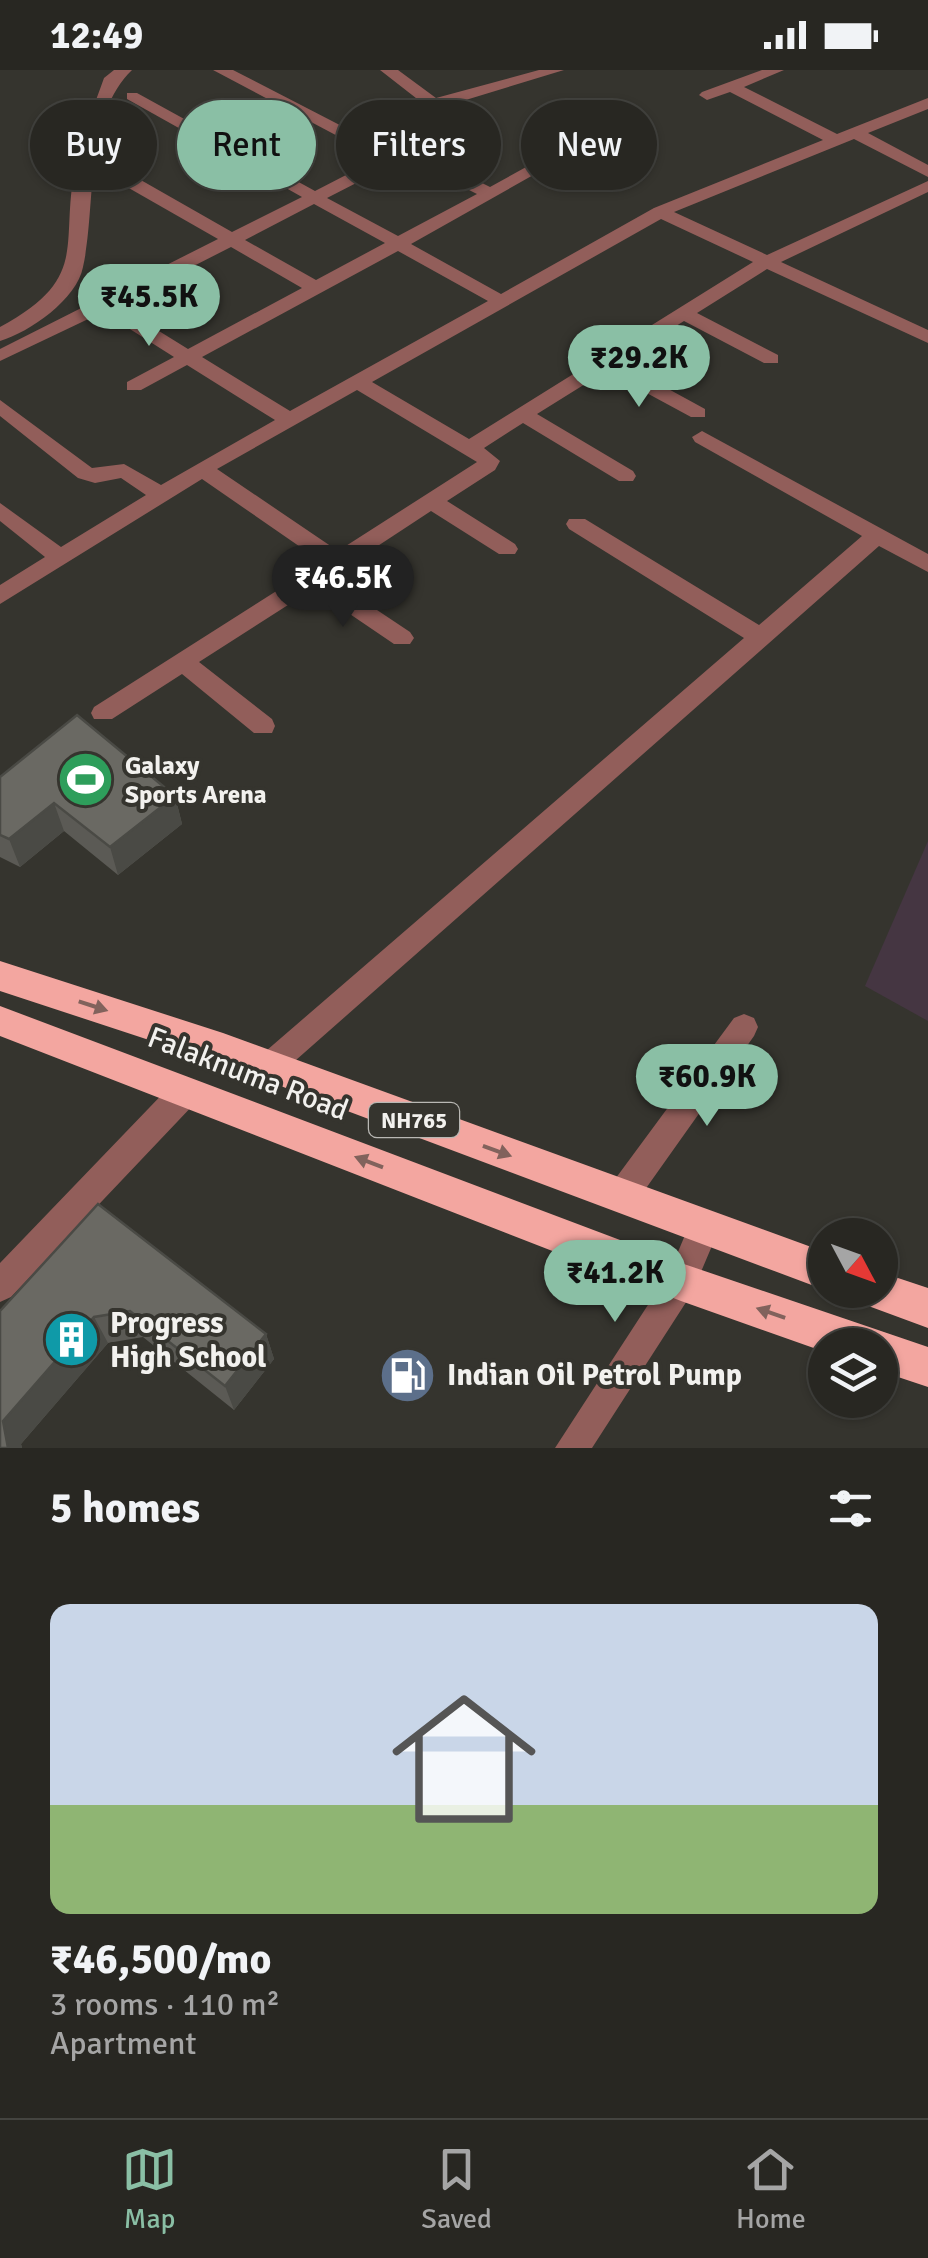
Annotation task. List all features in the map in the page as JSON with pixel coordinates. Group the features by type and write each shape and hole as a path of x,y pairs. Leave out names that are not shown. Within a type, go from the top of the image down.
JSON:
{"highway":[{"name":"Falaknuma Road","path":"0,976 269,1066 808,1265"},
{"name":"Falaknuma Road","path":"0,1021 681,1282 814,1328"},
{"path":"898,1297 928,1308"},
{"path":"898,1357 928,1367"}],"street":[{"path":"0,335 44,311 74,270 84,159 112,78 124,70"},
{"path":"221,70 336,125"},
{"path":"388,70 429,100"},
{"path":"448,100 556,70"},
{"path":"707,95 776,70"},
{"path":"730,86 835,140"},
{"path":"132,96 501,300"},
{"path":"0,596 202,469 660,212 928,103"},
{"path":"854,132 928,172"},
{"path":"134,386 521,177"},
{"path":"2,356 336,186"},
{"path":"469,448 764,263 928,186"},
{"path":"144,190 314,288"},
{"path":"483,190 490,193"},
{"path":"660,212 928,337"},
{"path":"102,303 288,420"},
{"path":"902,322 928,310"},
{"path":"682,313 771,358"},
{"path":"604,362 928,564"},
{"path":"104,713 488,465 486,458 358,382"},
{"path":"0,406 85,473 106,476 124,472 160,494"},
{"path":"521,413 626,476"},
{"path":"202,469 338,562"},
{"path":"432,502 507,550"},
{"path":"0,510 58,556"},
{"path":"577,524 760,637"},
{"path":"269,1066 877,535"},
{"path":"313,578 402,638"},
{"path":"182,661 263,726"},
{"path":"621,1197 744,1027"},
{"path":"0,1286 185,1092"},
{"path":"572,1448 681,1282 704,1228"}],"shaded area":[{"path":"928,841 928,1021 865,986"}],"building":[{"name":"Galaxy Sports Arena","path":"77,715 175,796 110,847 54,803 9,839 0,835 0,777"},
{"name":"Progress High School","path":"98,1204 266,1334 225,1386 130,1311 94,1317 3,1421 8,1448 0,1448 0,1311"}],"place":[{"name":"Galaxy Sports Arena","path":"86,779"},
{"name":"Progress High School","path":"71,1340"},
{"name":"Indian Oil Petrol Pump","path":"408,1375"}]}
